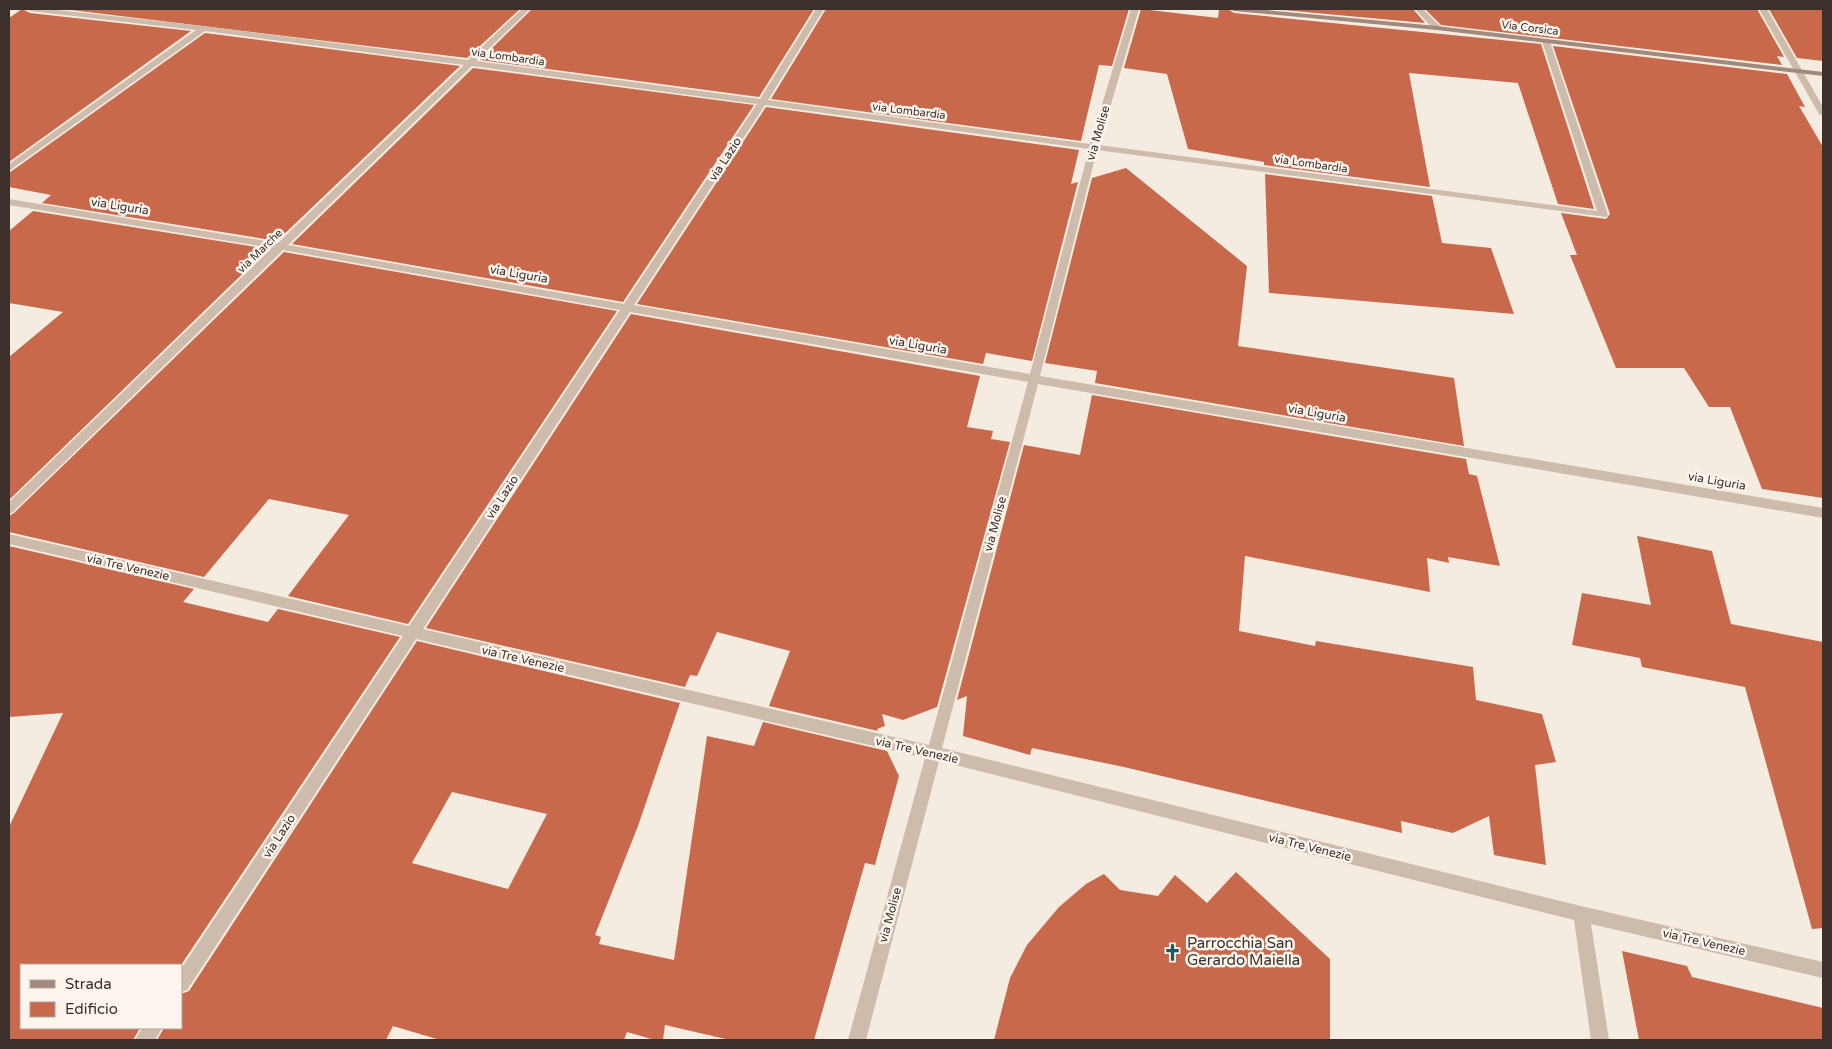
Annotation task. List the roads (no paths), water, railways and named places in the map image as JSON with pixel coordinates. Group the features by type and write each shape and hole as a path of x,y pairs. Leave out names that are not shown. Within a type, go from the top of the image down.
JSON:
{"street":[{"name":"via Lombardia","path":"30,9 203,28 1603,215 1546,41"},
{"name":"via Marche","path":"9,509 526,9"},
{"name":"via Lazio","path":"182,982 762,103 820,9"},
{"name":"via Molise","path":"857,1040 932,753 1034,379 1094,146 1135,9"},
{"name":"Via Corsica","path":"1234,9 1437,28 1823,74"},
{"path":"1419,9 1437,28"},
{"path":"1763,9 1823,114"},
{"path":"9,168 203,28"},
{"name":"via Liguria","path":"9,202 282,247 1034,379 1823,512"},
{"name":"via Tre Venezie","path":"9,539 932,753 1581,914 1823,970"},
{"path":"1581,914 1600,1040"},
{"path":"144,1040 151,1029"}],"place":[{"name":"Parrocchia San Gerardo Maiella","path":"1173,952"}]}
